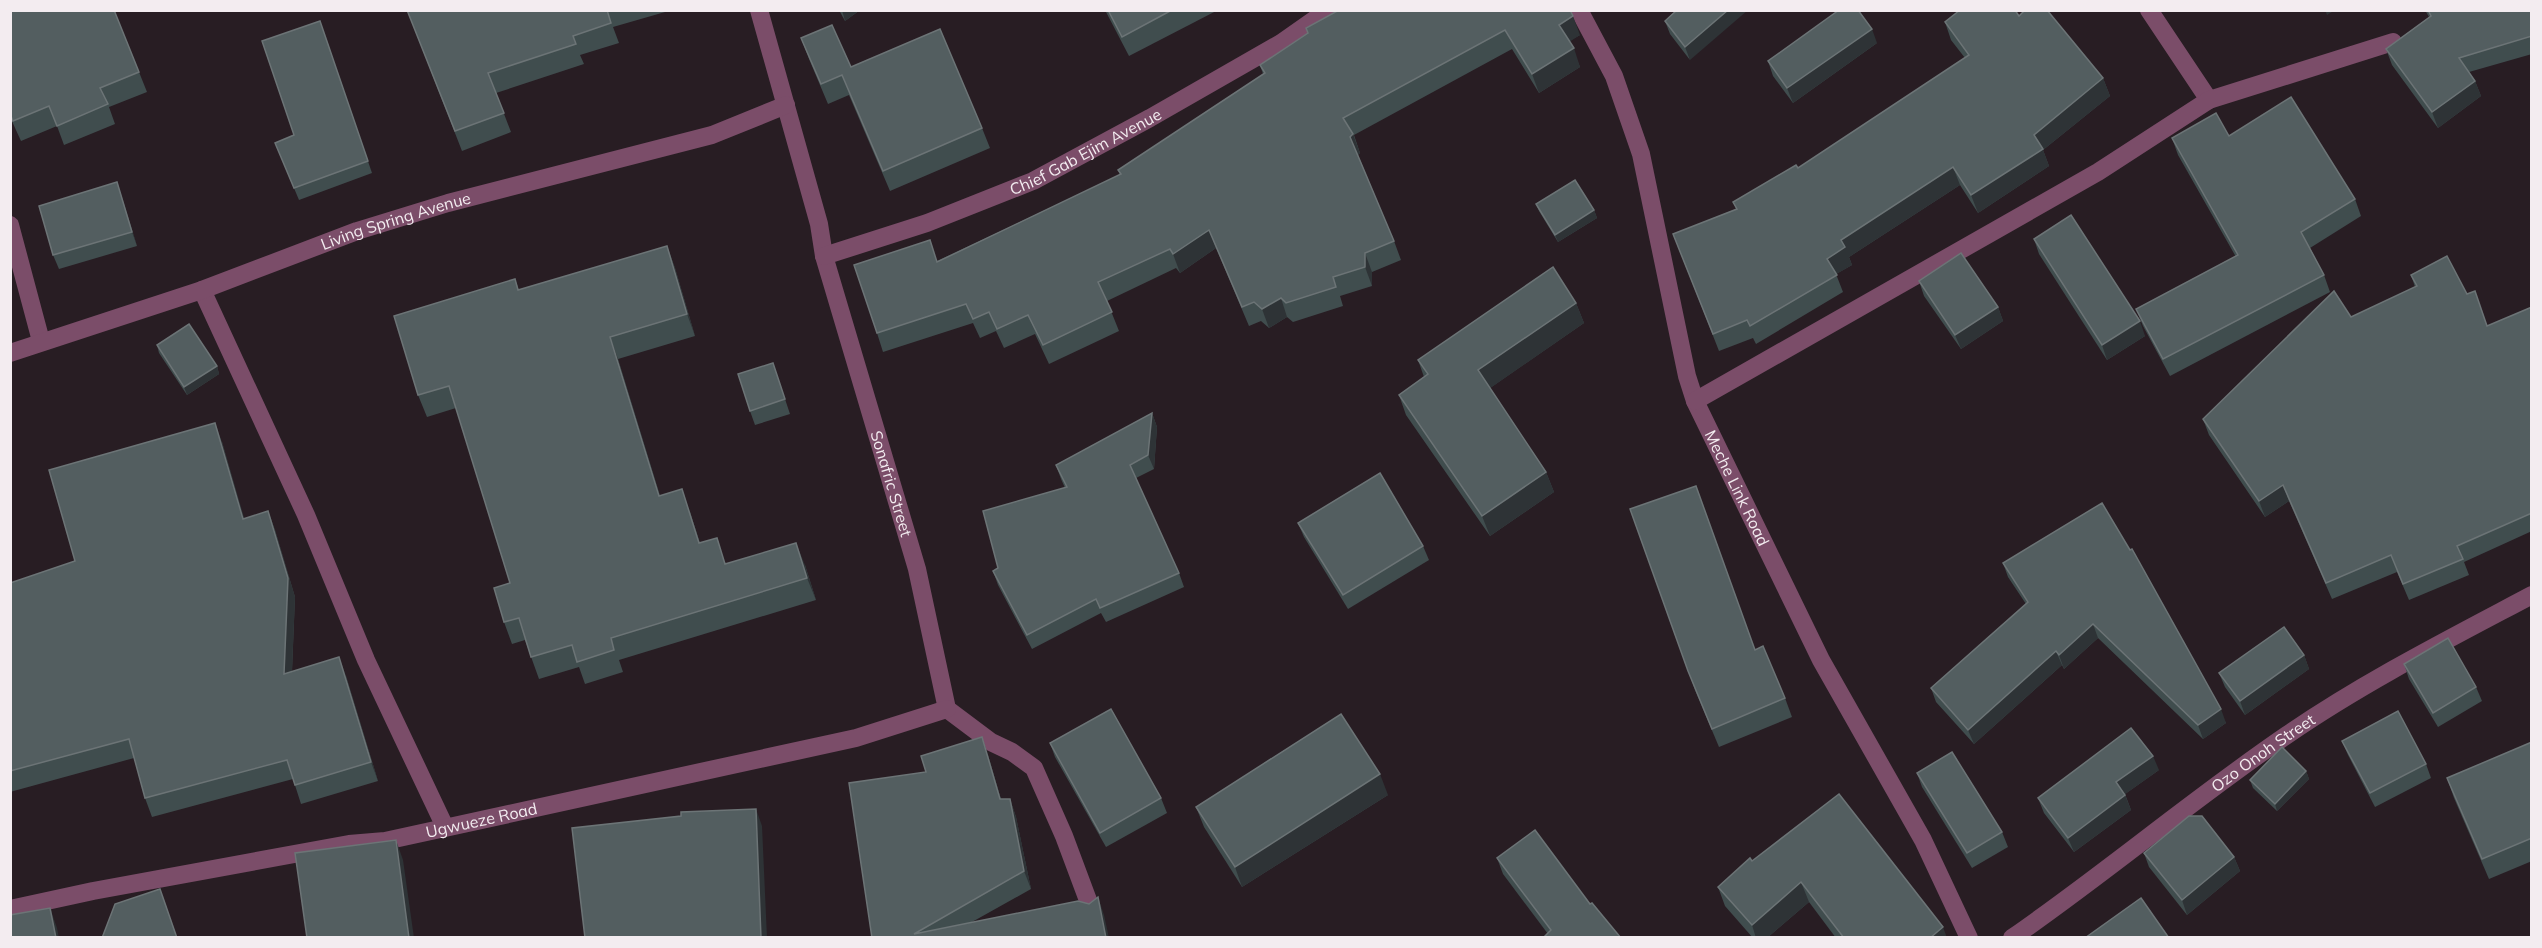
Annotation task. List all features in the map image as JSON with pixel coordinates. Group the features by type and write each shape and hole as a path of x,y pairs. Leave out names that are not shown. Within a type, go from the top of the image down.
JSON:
{"street":[{"name":"Sonafric Street","path":"759,10 819,224 824,256 916,569 947,710"},
{"name":"Chief Gab Ejim Avenue","path":"824,256 927,224 1033,181 1281,43 1328,10"},
{"name":"Meche Link Road","path":"1579,10 1614,76 1641,154 1687,375 1695,402 1821,660 1923,840 1969,938"},
{"path":"2149,10 2210,100"},
{"path":"1695,402 2098,172 2210,100 2393,42"},
{"name":"Living Spring Avenue","path":"10,353 202,290 357,231 448,203 712,135 786,105"},
{"path":"10,225 41,341"},
{"path":"202,290 306,514 366,660 445,827"},
{"name":"Ozo Onoh Street","path":"2012,938 2287,735 2369,684 2532,595"},
{"path":"947,710 991,742 1012,752 1034,768 1064,836 1092,911"},
{"name":"Ugwueze Road","path":"10,909 93,891 349,844 386,841 856,738 947,710"}],"building":[{"path":"10,10 114,10 139,72 100,88 108,104 57,126 49,106 13,121 10,114"},
{"path":"407,10 607,10 611,23 573,36 576,44 488,73 504,113 455,131"},
{"path":"1108,10 1172,10 1122,37"},
{"path":"1339,10 1570,10 1573,16 1559,25 1574,48 1532,74 1505,30 1343,118 1353,134 1350,137 1394,241 1365,253 1365,267 1333,277 1336,287 1286,303 1281,298 1262,309 1254,302 1242,307 1209,230 1173,254 1170,249 1098,282 1112,312 1043,345 1028,315 997,329 989,312 973,319 966,304 877,333 854,265 930,240 937,262 1121,174 1118,170 1265,73 1260,65 1308,33 1306,28"},
{"path":"1677,10 1728,10 1685,47 1665,21"},
{"path":"1839,10 1858,10 1872,29 1787,88 1768,61"},
{"path":"1960,10 2015,10 2019,16 2025,10 2047,10 2103,78 2034,135 2043,149 1971,195 1953,167 1841,240 1845,247 1827,259 1837,275 1750,326 1747,320 1713,334 1673,234 1737,209 1733,202 1796,165 1798,168 1969,55 1945,22"},
{"path":"2428,10 2532,10 2532,36 2459,58 2475,81 2432,112 2386,49 2431,16"},
{"path":"320,21 368,161 294,188 275,143 294,135 262,41"},
{"path":"832,25 851,67 940,29 982,128 883,171 842,75 821,84 801,38"},
{"path":"2291,97 2355,199 2301,232 2324,275 2163,359 2136,309 2238,255 2172,138 2216,113 2229,136"},
{"path":"1575,180 1594,210 1555,235 1536,204"},
{"path":"117,182 132,232 53,255 39,206"},
{"path":"2071,215 2140,321 2102,345 2034,239"},
{"path":"667,246 687,314 610,337 659,496 682,489 699,543 717,538 725,564 796,543 807,578 611,638 614,650 577,662 572,645 531,657 519,618 504,622 494,588 510,583 449,386 418,395 394,316 515,279 518,290"},
{"path":"1961,253 1998,307 1955,335 1919,281"},
{"path":"2447,256 2467,294 2475,291 2487,326 2532,307 2532,513 2457,546 2463,559 2403,584 2391,555 2326,583 2283,485 2259,501 2203,419 2334,291 2351,317 2417,286 2411,275"},
{"path":"1553,267 1576,303 1478,370 1546,472 1482,516 1399,395 1428,374 1418,360"},
{"path":"189,324 217,366 184,387 157,345"},
{"path":"773,363 785,399 750,411 738,374"},
{"path":"1152,413 1148,455 1130,465 1179,573 1100,608 1096,599 1027,635 993,571 998,568 983,511 1067,487 1056,465"},
{"path":"215,423 243,519 268,511 288,578 284,674 339,657 371,762 295,785 287,760 145,798 129,739 10,771 10,583 75,561 49,470"},
{"path":"1380,473 1423,546 1343,595 1298,523"},
{"path":"1696,486 1755,650 1763,646 1785,698 1712,729 1688,671 1630,509"},
{"path":"2102,503 2130,550 2132,549 2221,709 2198,725 2093,624 2059,655 2056,651 1968,730 1931,688 2028,602 2003,563"},
{"path":"2284,627 2304,655 2240,701 2219,673"},
{"path":"2448,638 2476,687 2433,713 2404,664"},
{"path":"1111,709 1161,798 1100,833 1050,743"},
{"path":"2398,711 2426,764 2370,793 2342,741"},
{"path":"1341,714 1380,774 1235,867 1196,807"},
{"path":"2131,728 2153,756 2116,782 2125,795 2068,838 2038,798"},
{"path":"982,737 1000,799 1010,799 1024,871 914,934 1078,901 1089,904 1098,897 1106,938 872,938 849,783 926,772 921,756"},
{"path":"2532,742 2532,838 2482,859 2447,778"},
{"path":"2282,747 2306,771 2275,804 2250,780"},
{"path":"1952,752 2002,832 1967,853 1917,773"},
{"path":"1839,794 1943,927 1930,938 1844,938 1801,882 1752,925 1718,887 1750,858 1752,861"},
{"path":"756,809 761,938 585,938 572,828 681,816 681,812"},
{"path":"2189,816 2202,816 2234,857 2182,900 2144,853"},
{"path":"1535,830 1590,904 1592,903 1621,938 1543,938 1551,930 1497,858"},
{"path":"396,840 409,938 307,938 295,853"},
{"path":"160,889 177,938 102,938 115,904"},
{"path":"2141,898 2169,938 2085,938"},
{"path":"50,908 56,938 10,938 10,915"}]}
